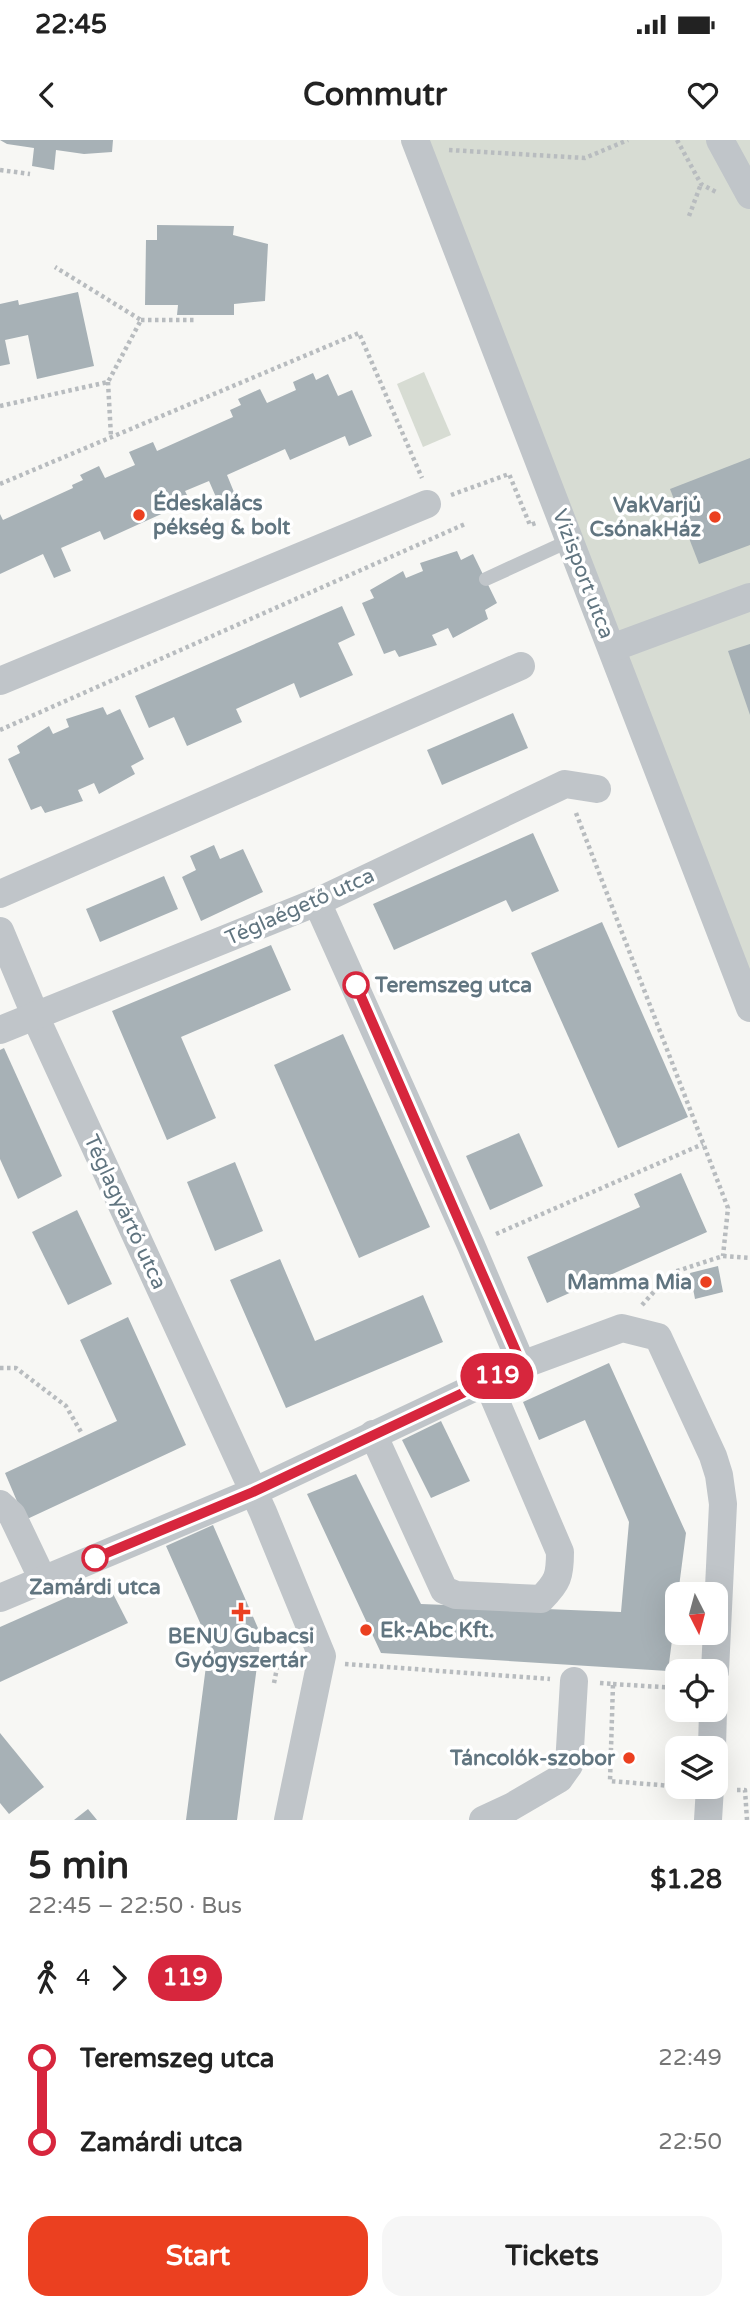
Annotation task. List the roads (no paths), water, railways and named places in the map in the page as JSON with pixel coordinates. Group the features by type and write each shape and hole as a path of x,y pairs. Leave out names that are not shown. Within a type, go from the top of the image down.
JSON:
{"street":[{"path":"720,140 750,195"},
{"name":"Vízisport utca","path":"417,146 750,1008"},
{"path":"0,681 427,504"},
{"path":"612,648 750,597"},
{"path":"0,894 521,666"},
{"name":"Téglaégető utca","path":"0,1030 317,902 565,784 597,789"},
{"path":"317,902 522,1365"},
{"name":"Téglagyártó utca","path":"0,930 35,1014 253,1492 322,1656 288,1820"},
{"path":"0,1598 253,1492 522,1365 622,1328 658,1337 713,1456 719,1475 723,1504 716,1659"},
{"path":"373,1434 444,1590 456,1595 541,1599 552,1588 560,1574 559,1552 487,1381"},
{"path":"0,1504 12,1515 43,1580"},
{"path":"483,1820 512,1807 559,1779 569,1765 574,1681"},
{"path":"709,1820 710,1799"}],"lane":[{"path":"486,579 571,540"}],"place":[{"name":"Édeskalács pékség & bolt","path":"139,515"},
{"name":"VakVarjú CsónakHáz","path":"715,517"},
{"name":"Teremszeg utca","path":"356,985"},
{"name":"Mamma Mia","path":"706,1282"},
{"name":"Zamárdi utca","path":"95,1558"},
{"name":"BENU Gubacsi Gyógyszertár","path":"241,1612"},
{"name":"Ek-Abc Kft.","path":"366,1630"},
{"name":"Táncolók-szobor","path":"629,1758"}]}
